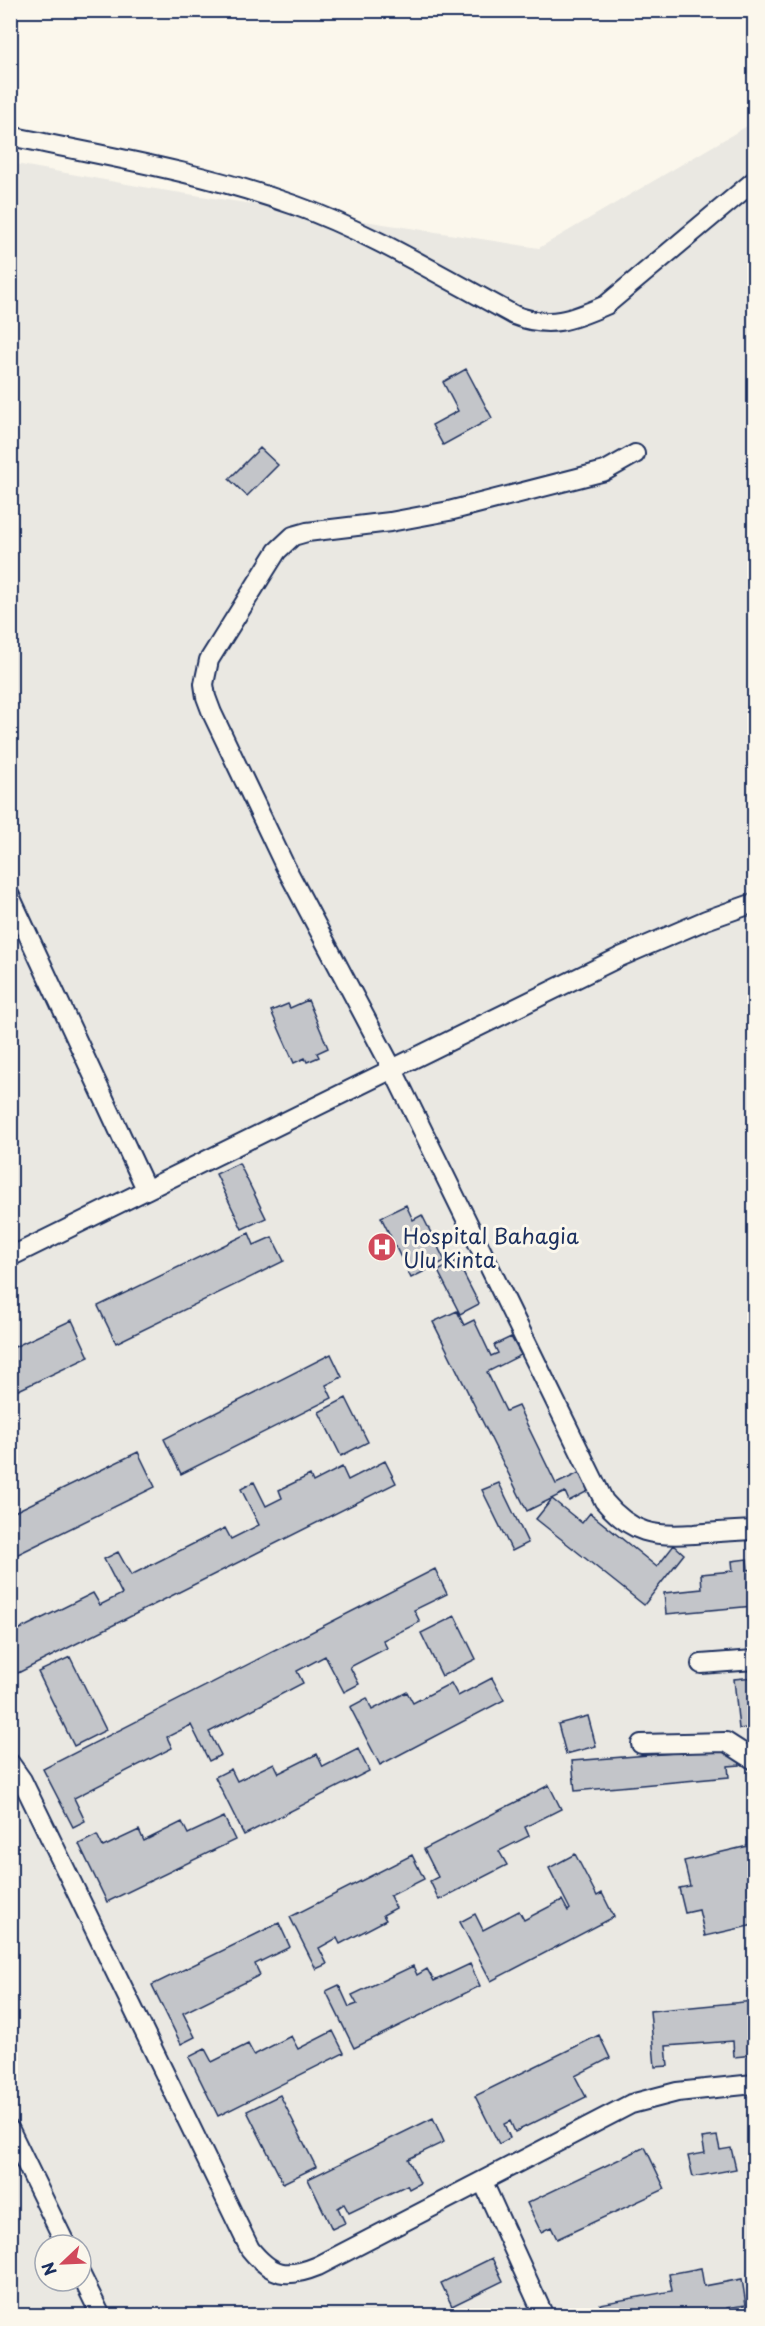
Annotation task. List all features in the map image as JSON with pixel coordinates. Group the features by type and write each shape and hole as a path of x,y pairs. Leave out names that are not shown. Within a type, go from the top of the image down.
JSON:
{"street":[{"path":"10,136 225,182 294,205 336,221 514,315 533,322 555,322 576,318 606,305 754,181"},
{"path":"635,454 605,471 449,511 293,536 277,551 209,660 204,684 212,713 285,866 393,1070 604,1501 621,1520 647,1533 665,1536 754,1530"},
{"path":"10,896 147,1190"},
{"path":"10,1257 620,957 706,920 754,903"},
{"path":"700,1664 754,1660"},
{"path":"641,1744 726,1742 754,1760"},
{"path":"10,1763 22,1780 250,2249 273,2271 288,2275 301,2273 632,2104 677,2092 754,2084"},
{"path":"10,2130 60,2233"},
{"path":"483,2182 544,2316"},
{"path":"90,2293 101,2316"}],"shaded area":[{"name":"Hospital Bahagia Ulu Kinta","path":"754,122 754,2315 11,2315 10,163 149,188 539,248"}],"building":[{"path":"466,369 492,418 443,445 432,425 458,411 443,382"},
{"path":"260,448 278,465 247,496 229,479"},
{"path":"308,1000 328,1048 317,1053 319,1057 307,1062 305,1058 294,1063 271,1011 288,1004 290,1008"},
{"path":"239,1163 266,1218 242,1229 216,1174"},
{"path":"406,1205 413,1220 422,1215 445,1261 411,1278 381,1217"},
{"path":"249,1233 254,1245 272,1237 284,1261 116,1343 98,1306"},
{"path":"457,1261 479,1304 460,1314 438,1271"},
{"path":"457,1311 464,1325 474,1320 491,1356 498,1353 494,1345 511,1337 521,1355 487,1372 506,1411 518,1406 556,1484 581,1472 590,1490 569,1501 565,1492 527,1511 433,1322"},
{"path":"72,1320 89,1357 10,1394 10,1349"},
{"path":"331,1354 342,1377 326,1385 332,1398 181,1474 164,1439"},
{"path":"346,1398 368,1442 341,1456 319,1412"},
{"path":"138,1452 155,1487 10,1558 10,1514"},
{"path":"385,1461 396,1483 10,1677 10,1634 93,1593 100,1605 122,1594 104,1559 118,1552 131,1575 225,1528 231,1539 259,1525 241,1489 254,1482 266,1506 282,1498 279,1490 310,1475 313,1482 342,1467 348,1480"},
{"path":"499,1483 528,1543 512,1551 482,1490"},
{"path":"552,1499 582,1523 590,1513 657,1567 674,1545 684,1554 644,1605 536,1519"},
{"path":"747,1559 748,1570 754,1569 754,1606 666,1614 664,1593 702,1589 701,1574 733,1571 732,1561"},
{"path":"435,1569 447,1594 414,1610 420,1622 383,1640 387,1648 350,1667 359,1684 344,1692 325,1656 297,1671 303,1683 209,1732 221,1755 209,1761 191,1725 167,1737 172,1748 74,1798 85,1821 73,1827 43,1769"},
{"path":"455,1616 476,1659 442,1676 421,1633"},
{"path":"70,1657 106,1730 74,1746 38,1672"},
{"path":"754,1677 754,1727 739,1729 734,1679"},
{"path":"492,1678 504,1700 380,1765 350,1707 367,1698 372,1710 407,1692 413,1703 451,1683 458,1696"},
{"path":"588,1716 596,1746 566,1754 558,1724"},
{"path":"358,1749 369,1771 244,1835 215,1777 231,1769 237,1781 274,1763 279,1773 317,1754 323,1767"},
{"path":"726,1749 738,1751 740,1765 728,1766 729,1777 575,1791 572,1761"},
{"path":"549,1785 561,1809 525,1827 529,1836 499,1851 507,1865 439,1900 430,1881 438,1877 424,1849"},
{"path":"224,1817 235,1840 107,1902 79,1844 97,1835 103,1847 139,1830 144,1841 182,1822 188,1834"},
{"path":"748,1846 754,1872 754,1925 705,1936 699,1910 685,1913 679,1888 690,1886 684,1861"},
{"path":"575,1854 597,1896 602,1893 614,1917 491,1981 460,1922 475,1914 483,1930 519,1911 524,1920 562,1900 568,1911 570,1909 549,1868"},
{"path":"412,1855 424,1879 390,1896 396,1908 383,1915 386,1920 340,1944 337,1938 319,1948 327,1964 316,1969 290,1917"},
{"path":"279,1923 290,1947 255,1964 260,1975 183,2013 195,2037 181,2044 152,1985"},
{"path":"470,1964 480,1986 354,2048 326,1991 339,1985 349,2007 357,2004 352,1995 413,1966 417,1975 427,1969 434,1981"},
{"path":"754,2001 754,2055 734,2057 733,2041 666,2046 668,2066 655,2067 650,2011"},
{"path":"333,2031 344,2053 218,2116 189,2057 205,2049 212,2062 248,2044 254,2055 291,2036 298,2049"},
{"path":"599,2035 610,2058 575,2076 586,2097 515,2132 510,2121 504,2124 510,2138 499,2144 475,2096"},
{"path":"280,2095 316,2167 283,2183 247,2111"},
{"path":"433,2118 444,2142 408,2159 420,2183 409,2189 407,2185 349,2213 344,2204 338,2208 345,2223 332,2229 308,2179"},
{"path":"717,2136 720,2150 731,2148 736,2169 693,2177 688,2156 705,2153 702,2138"},
{"path":"645,2147 665,2189 557,2239 551,2227 541,2232 527,2203"},
{"path":"492,2258 503,2281 452,2306 441,2283"},
{"path":"701,2268 704,2286 742,2279 746,2305 727,2308 728,2316 602,2316 600,2304 672,2291 669,2274"}],"place":[{"name":"Hospital Bahagia Ulu Kinta","path":"382,1247"}]}
